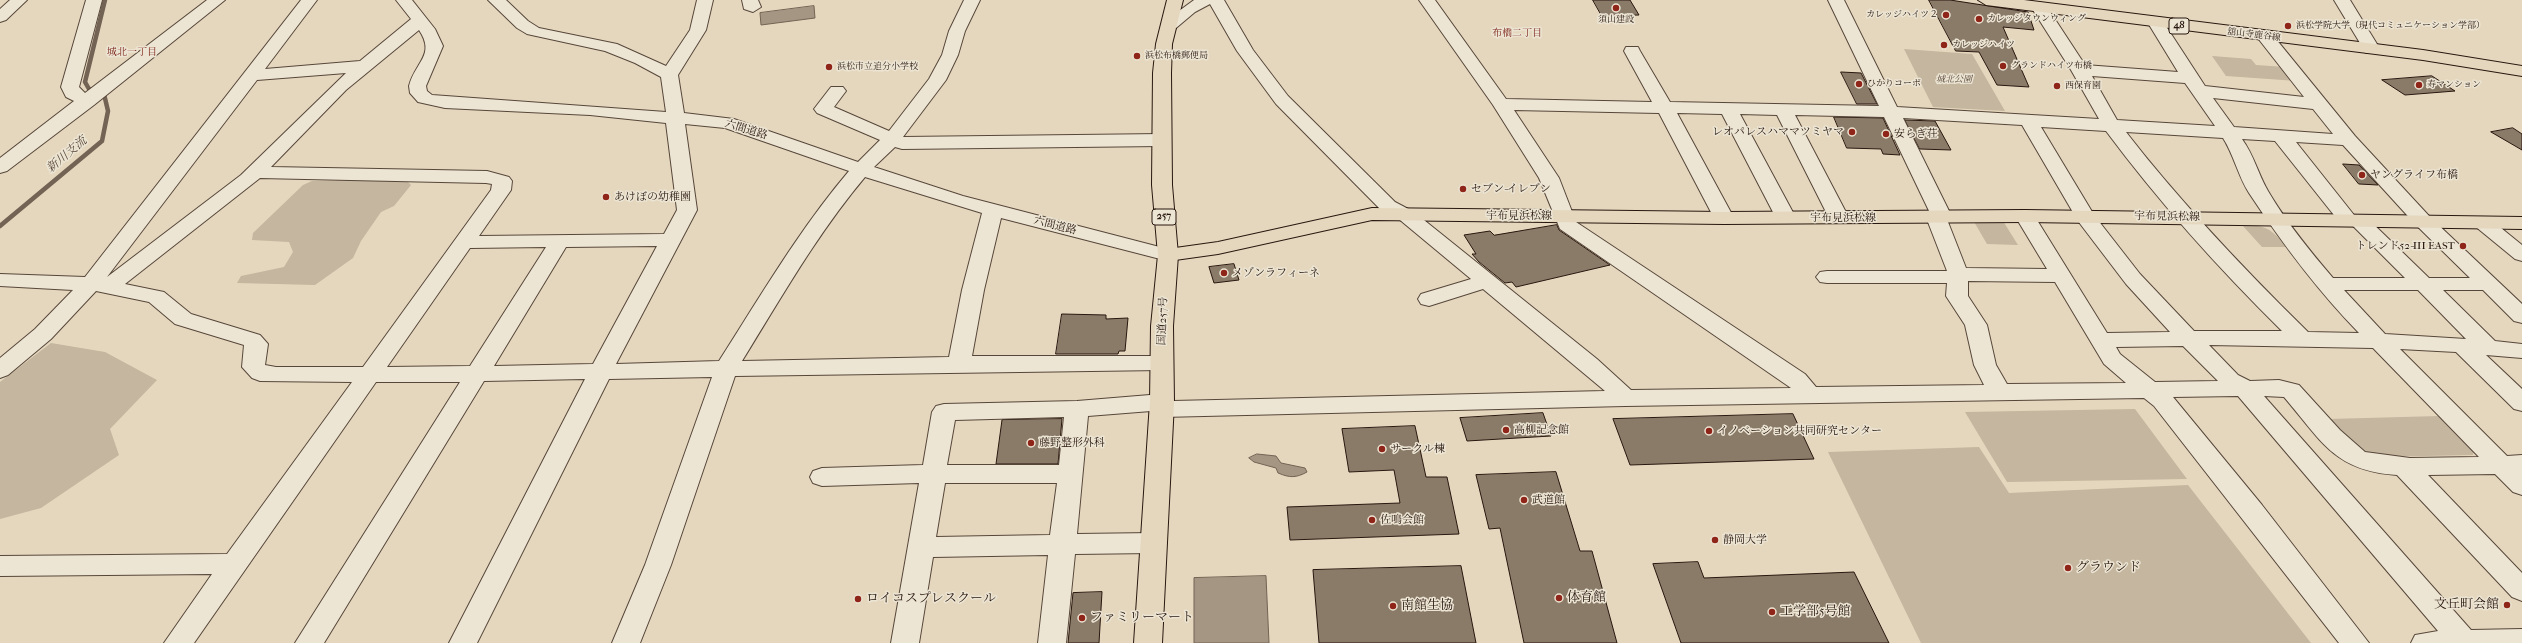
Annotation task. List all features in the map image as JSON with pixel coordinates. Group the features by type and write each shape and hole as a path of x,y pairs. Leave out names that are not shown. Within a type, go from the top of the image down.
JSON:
{"main road":[{"name":"国道257号","path":"1148,643 1162,406 1163,307 1168,255 1162,185 1164,52 1175,0"},
{"name":"舘山寺鹿谷線","path":"1986,0 2156,23 2372,49 2522,71"},
{"name":"宇布見浜松線","path":"1168,255 1218,248 1367,215 1724,218 2025,216 2186,217 2276,220 2522,223"}],"street":[{"path":"0,17 19,0"},
{"path":"94,0 70,87 72,93 95,95"},
{"path":"0,167 218,0"},
{"path":"99,286 251,75 309,0"},
{"name":"六間道路","path":"404,0 435,44 436,53 418,82 418,91 424,98 445,103 676,117 728,123 892,180 993,210 1168,255"},
{"path":"496,0 508,7 522,26 534,31 592,42 623,52 652,64 669,76"},
{"path":"463,643 600,371 687,210 688,196 677,144 676,117 669,76 698,30 705,0"},
{"path":"626,643 658,565 726,369 792,262 834,201 861,169 892,139 937,80 950,55 957,31 972,0"},
{"path":"1170,25 1190,9 1206,0"},
{"path":"1216,0 1245,51 1282,100 1388,206 1406,216 1487,281 1589,364 1625,398"},
{"path":"1427,0 1501,104 1549,178 1567,224 1797,379 1810,396"},
{"path":"1836,0 1853,39 1892,112 1939,217 1958,276 1957,296 1976,325 1984,365 2000,392"},
{"path":"2342,0 2372,49"},
{"path":"2039,7 2080,70 2111,125 2186,217 2246,284 2302,338"},
{"path":"0,370 99,286 256,172 340,86 419,21"},
{"path":"2156,23 2194,84 2230,133 2246,160 2258,191 2276,220 2326,284 2378,339 2511,464 2522,486"},
{"path":"2265,36 2348,140 2423,221 2522,316"},
{"path":"1632,50 1724,218"},
{"path":"251,75 363,66"},
{"path":"2080,70 2194,84 2319,104"},
{"path":"837,91 823,109 902,143 1162,140"},
{"path":"1501,104 1782,108 1892,112 2348,140"},
{"path":"1727,107 1786,218"},
{"path":"1782,108 1839,218"},
{"path":"2028,120 2085,217 2133,279 2230,380 2244,387 2464,642"},
{"path":"2281,136 2353,220 2422,283 2488,348"},
{"path":"178,643 501,190 502,181 487,177 256,172"},
{"path":"959,364 973,290 993,210"},
{"path":"2025,216 2062,276 2074,300 2112,359 2146,390 2162,400 2253,512 2355,643"},
{"path":"2484,223 2522,255"},
{"path":"464,242 672,240"},
{"path":"309,643 560,241"},
{"path":"1827,277 2062,276"},
{"path":"0,280 99,286 156,297 164,301 180,318 252,340 257,344 258,351 253,367 260,373 478,374 959,364 1162,363"},
{"path":"1429,299 1487,281"},
{"path":"2326,284 2489,284"},
{"path":"2101,340 2188,338 2378,339 2522,351"},
{"path":"2462,345 2522,403"},
{"path":"905,643 944,412 1162,406 1810,396 2244,387 2279,388 2291,390 2348,452 2357,459 2374,464 2404,466 2511,464"},
{"path":"1052,643 1077,409"},
{"path":"2404,466 2522,590"},
{"path":"822,477 933,474 1069,474"},
{"path":"921,547 1153,543"},
{"path":"0,566 233,564"},
{"path":"2425,643 2522,640"}],"green space":[{"name":"城北公園","path":"1904,49 1972,54 2005,111 1933,107"},
{"path":"2212,56 2251,59 2256,65 2285,67 2297,81 2226,76"},
{"path":"405,179 411,185 394,206 381,212 361,241 353,258 315,285 237,283 241,276 284,267 293,252 289,242 252,240 253,233 303,185 312,181"},
{"path":"1973,220 2003,221 2018,245 1987,244"},
{"path":"2242,225 2257,226 2268,229 2287,247 2262,247"},
{"path":"51,343 105,352 157,380 110,429 119,455 41,508 0,519 0,382"},
{"path":"2135,409 2187,479 2007,482 1965,412"},
{"path":"2440,416 2474,450 2473,455 2375,457 2360,451 2329,419"},
{"name":"グラウンド","path":"1979,447 2009,493 2188,485 2311,643 1921,643 1828,452"}],"shaded area":[{"path":"814,6 815,18 761,25 760,13"},
{"path":"1257,454 1276,456 1281,463 1305,468 1307,472 1293,477 1282,475 1278,473 1276,468 1254,462 1249,458"},
{"path":"1266,576 1269,643 1194,643 1194,578"}],"building":[{"name":"須山建設","path":"1593,0 1630,0 1639,15 1602,16"},
{"path":"1929,0 1950,0 2028,12 2034,30 2003,27 2029,87 1997,85 1979,52 1956,51"},
{"name":"ひかりコーポ","path":"1841,72 1861,73 1877,104 1857,104"},
{"name":"寿マンション","path":"2432,76 2455,91 2405,95 2382,80"},
{"path":"1834,117 1883,118 1900,155 1883,154 1881,149 1847,148"},
{"path":"1905,120 1935,121 1951,150 1920,149"},
{"path":"2513,128 2522,134 2522,150 2491,132"},
{"name":"ヤングライフ布橋","path":"2343,164 2359,165 2378,185 2359,184"},
{"path":"1557,225 1559,230 1610,265 1516,287 1512,282 1505,283 1479,262 1472,254 1476,254 1464,235 1490,231 1494,235"},
{"name":"メゾンラフィーネ","path":"1234,264 1239,280 1214,283 1209,267"},
{"path":"1062,314 1106,315 1106,319 1128,318 1125,351 1119,351 1118,354 1056,354"},
{"name":"高柳記念館","path":"1543,413 1551,436 1467,441 1460,418"},
{"name":"イノベーション共同研究センター","path":"1793,414 1814,459 1630,465 1613,419"},
{"name":"藤野整形外科","path":"1062,419 1058,464 996,464 1002,420"},
{"name":"佐鳴会館","path":"1415,426 1426,477 1447,477 1459,534 1290,540 1287,507 1400,503 1394,470 1349,472 1342,429"},
{"path":"1556,472 1580,551 1592,551 1617,643 1524,643 1500,528 1489,529 1476,475"},
{"name":"工学部5号館","path":"1698,562 1704,578 1854,572 1889,643 1681,643 1653,564"},
{"name":"南館生協","path":"1461,566 1476,643 1319,643 1313,570"},
{"name":"ファミリーマート","path":"1102,592 1099,643 1068,643 1073,593"}],"waterway":[{"name":"新川支流","path":"0,226 102,141 108,111 104,94 89,89 85,82 105,0"}],"place":[{"name":"須山建設","path":"1616,8"},
{"name":"カレッジハイツ２","path":"1946,15"},
{"name":"カレッジタウンウィング","path":"1979,19"},
{"name":"浜松学院大学（現代コミュニケーション学部）","path":"2288,26"},
{"name":"カレッジハイツ","path":"1944,45"},
{"name":"浜松布橋郵便局","path":"1137,56"},
{"name":"グランドハイツ布橋","path":"2003,66"},
{"name":"浜松市立追分小学校","path":"829,67"},
{"name":"ひかりコーポ","path":"1859,84"},
{"name":"寿マンション","path":"2419,85"},
{"name":"西保育園","path":"2057,86"},
{"name":"レオパレスハママツミヤマ","path":"1852,132"},
{"name":"安らぎ荘","path":"1886,134"},
{"name":"ヤングライフ布橋","path":"2362,175"},
{"name":"セブン-イレブン","path":"1463,189"},
{"name":"あけぼの幼稚園","path":"606,197"},
{"name":"トレンド52-III EAST","path":"2463,246"},
{"name":"メゾンラフィーネ","path":"1224,273"},
{"name":"高柳記念館","path":"1506,430"},
{"name":"イノベーション共同研究センター","path":"1709,431"},
{"name":"藤野整形外科","path":"1031,443"},
{"name":"サークル棟","path":"1382,449"},
{"name":"武道館","path":"1524,500"},
{"name":"佐鳴会館","path":"1372,520"},
{"name":"静岡大学","path":"1715,540"},
{"name":"グラウンド","path":"2068,568"},
{"name":"体育館","path":"1559,598"},
{"name":"ロイコスプレスクール","path":"858,599"},
{"name":"文丘町会館","path":"2507,605"},
{"name":"南館生協","path":"1393,606"},
{"name":"工学部5号館","path":"1772,612"},
{"name":"ファミリーマート","path":"1082,618"}],"district":[{"name":"布橋二丁目","path":"1517,34"},
{"name":"城北一丁目","path":"132,53"}]}
